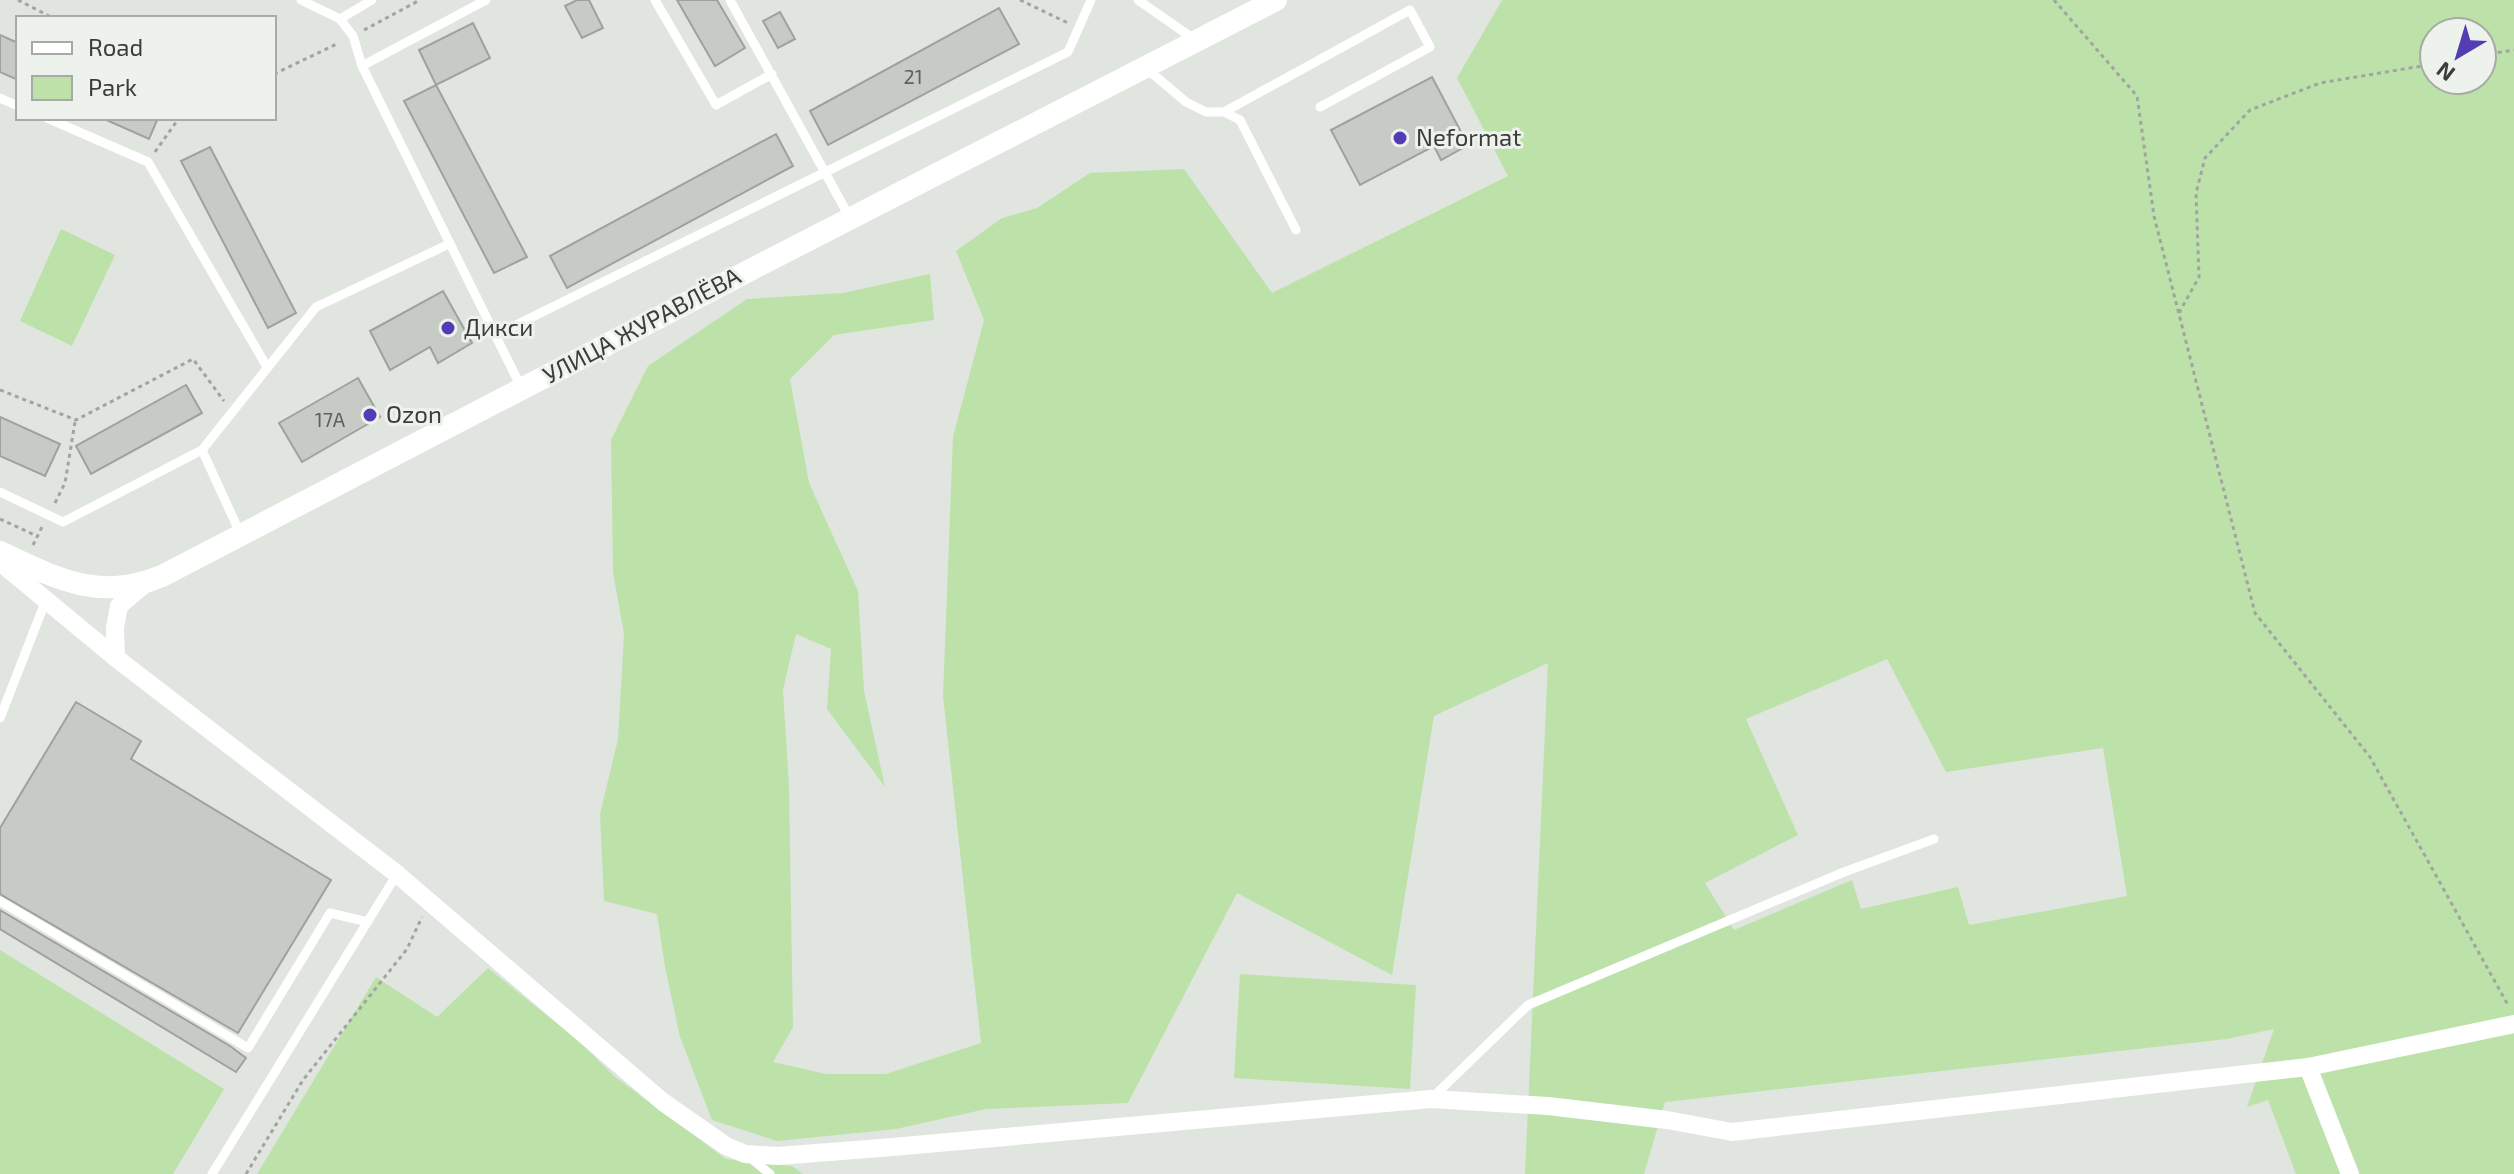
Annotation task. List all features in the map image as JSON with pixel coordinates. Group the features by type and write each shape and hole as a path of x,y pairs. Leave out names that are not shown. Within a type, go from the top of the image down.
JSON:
{"street":[{"name":"УЛИЦА ЖУРАВЛЁВА","path":"0,552 65,581 89,587 120,589 147,582 242,536 850,218 1276,0"},
{"path":"0,562 116,658 397,874 663,1102 726,1146 745,1154 778,1156 878,1148 1431,1099 1548,1106 1667,1120 1732,1132 2308,1067 2514,1024"},
{"path":"116,658 115,628 119,606 147,582"},
{"path":"2308,1067 2350,1174"}],"lane":[{"path":"301,0 340,19 353,36 362,66 522,389"},
{"path":"340,19 372,0"},
{"path":"362,66 486,0"},
{"path":"655,0 716,105 772,74"},
{"path":"730,0 850,218"},
{"path":"496,335 1068,52 1091,0"},
{"path":"1138,0 1196,40"},
{"path":"1224,112 1410,10 1430,47 1320,107"},
{"path":"1144,66 1186,102 1206,112 1224,112 1240,120 1296,230"},
{"path":"52,120 148,162 267,367"},
{"path":"0,492 63,522 202,450 316,307 449,244"},
{"path":"202,450 242,536"},
{"path":"0,718 46,600"},
{"path":"1431,1099 1528,1005 1844,872 1934,839"},
{"path":"212,1174 397,874"},
{"path":"0,901 248,1048 330,913 368,922"},
{"path":"745,1154 770,1174"}],"path":[{"path":"18,0 49,16"},
{"path":"276,73 420,0"},
{"path":"1020,0 1079,28"},
{"path":"2054,0 2137,96 2154,216 2255,613 2370,757 2514,1015"},
{"path":"2179,313 2199,277 2196,193 2205,158 2250,110 2320,83 2418,67"},
{"path":"148,162 178,120"},
{"path":"0,390 76,420 193,359 231,410"},
{"path":"24,563 65,483 76,420"},
{"path":"0,519 37,536"},
{"path":"246,1174 303,1080 407,949 429,902"}],"green space":[{"path":"1502,0 2514,0 2514,1174 2296,1174 2268,1100 2247,1107 2274,1029 2227,1039 1665,1102 1644,1174 1525,1174 1548,663 1434,716 1392,975 1237,893 1128,1103 986,1109 896,1129 777,1141 712,1120 680,1037 657,914 604,901 600,814 618,739 624,634 613,572 611,440 648,366 747,299 843,293 930,274 934,320 834,335 790,379 809,483 858,591 864,691 885,787 827,709 831,649 796,634 783,690 789,787 793,1027 773,1062 826,1074 886,1074 981,1043 943,697 953,437 984,320 956,251 1002,218 1037,208 1090,173 1184,169 1272,293 1508,176 1457,78","holes":["1887,659 1946,772 2103,748 2127,896 1969,925 1958,887 1861,909 1852,880 1734,930 1705,883 1798,835 1746,719"]},
{"path":"61,229 115,255 72,346 20,321"},
{"path":"0,950 224,1089 173,1174 0,1174"},
{"path":"488,968 580,1042 614,1076 726,1159 792,1166 803,1174 257,1174 376,977 437,1017"},
{"path":"1240,974 1416,985 1410,1089 1234,1078"}],"building":[{"path":"577,0 589,0 603,28 582,38 565,6"},
{"path":"677,0 717,0 745,48 715,66"},
{"path":"999,8 1019,44 828,145 810,111"},
{"path":"780,12 795,39 778,48 763,21"},
{"path":"473,23 490,58 436,85 419,50"},
{"path":"0,35 16,42 16,79 0,72"},
{"name":"Neformat","path":"1432,77 1468,145 1441,160 1434,146 1360,185 1331,130"},
{"path":"436,85 527,257 494,273 404,101"},
{"path":"106,120 157,120 149,139"},
{"path":"776,134 793,166 567,288 550,256"},
{"path":"210,147 296,313 268,328 181,161"},
{"path":"443,291 472,343 438,363 430,347 390,370 370,331"},
{"path":"358,378 380,417 302,462 279,423"},
{"path":"186,385 202,413 91,474 76,446"},
{"path":"0,417 60,444 45,476 0,456"},
{"path":"76,702 141,741 131,759 331,880 238,1033 0,894 0,828"},
{"path":"0,910 246,1058 236,1072 0,929"}],"place":[{"name":"Neformat","path":"1400,138"},
{"name":"Дикси","path":"448,328"},
{"name":"Ozon","path":"370,415"}]}
